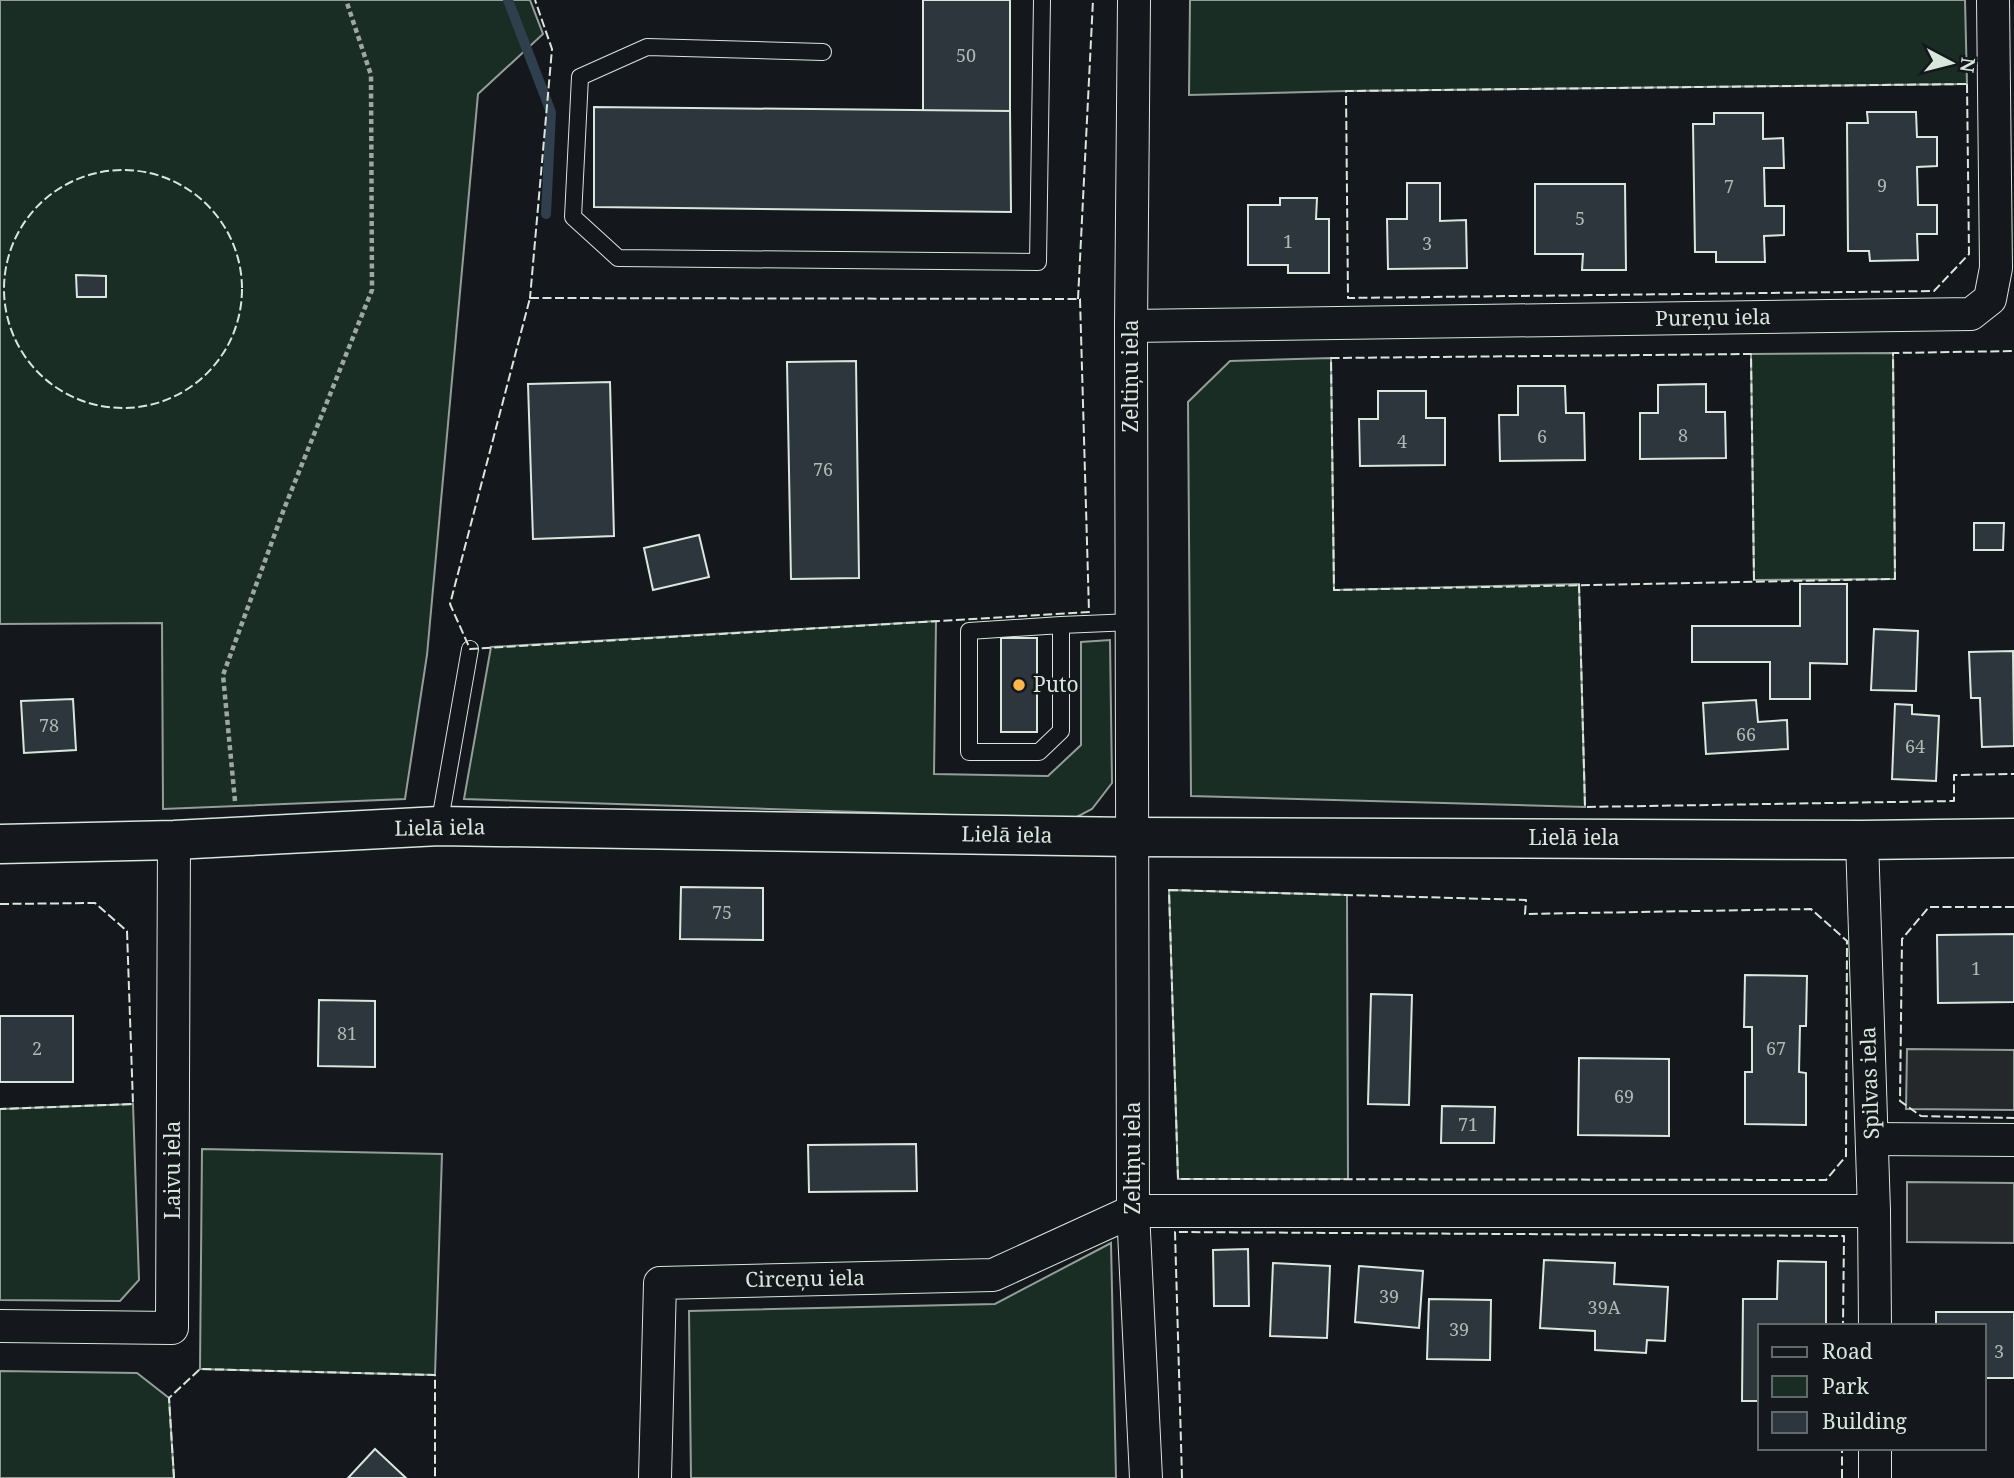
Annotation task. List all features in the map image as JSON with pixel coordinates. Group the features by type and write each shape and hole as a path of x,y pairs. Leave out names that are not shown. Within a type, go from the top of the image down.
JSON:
{"street":[{"name":"Zeltiņu iela","path":"1134,0 1131,326 1133,1211 1146,1478"},
{"name":"Pureņu iela","path":"1131,326 1970,314 1990,299 1996,268 1993,0"},
{"name":"Lielā iela","path":"0,844 174,840 439,826 1132,837 1862,840 2014,838"},
{"name":"Laivu iela","path":"0,1326 172,1328 174,840"},
{"name":"Spilvas iela","path":"1862,840 1875,1324"},
{"path":"1872,1139 2014,1140"},
{"path":"1133,1211 1874,1211"},
{"name":"Circeņu iela","path":"655,1478 660,1283 993,1275 1133,1211"},
{"path":"1875,1450 1875,1478"}],"lane":[{"path":"823,52 648,47 580,77 573,217 618,258 1038,262 1042,0"},
{"path":"1061,625 1061,731 1039,752 970,751 969,631 1061,625 1132,622"},
{"path":"439,826 470,649"}],"path":[{"path":"239,837 223,675 284,509 372,290 371,75 346,0"}],"green space":[{"path":"0,0 530,0 543,34 478,94 427,655 405,799 163,809 162,623 0,624"},
{"path":"1190,0 1965,0 1967,84 1189,95"},
{"path":"1893,353 1895,579 1754,580 1751,354"},
{"path":"1331,358 1334,590 1579,584 1585,807 1191,796 1188,402 1230,361"},
{"path":"936,621 934,774 1048,776 1081,745 1081,642 1110,640 1112,783 1092,809 1073,819 464,799 491,647"},
{"path":"1169,890 1347,895 1348,1179 1178,1179"},
{"path":"133,1104 139,1280 120,1301 0,1300 0,1109"},
{"path":"202,1149 442,1154 435,1375 200,1369"},
{"path":"1111,1243 1116,1478 691,1478 689,1311 995,1304"},
{"path":"0,1371 137,1373 169,1398 174,1478 0,1478"}],"shaded area":[{"path":"1907,1049 2014,1050 2014,1110 1906,1109"},
{"path":"1907,1182 2014,1183 2014,1243 1907,1242"}],"building":[{"path":"923,0 1010,0 1010,111 923,111"},
{"path":"594,107 1010,111 1011,212 594,207"},
{"path":"1867,112 1916,112 1917,137 1937,137 1937,166 1917,167 1918,205 1937,205 1937,234 1917,234 1918,260 1870,261 1869,251 1848,251 1847,123 1868,123"},
{"path":"1714,113 1763,113 1763,139 1783,138 1784,168 1764,168 1765,206 1784,206 1784,235 1764,236 1765,262 1716,262 1716,252 1695,252 1693,124 1714,124"},
{"path":"1407,183 1440,183 1440,221 1466,220 1467,268 1388,269 1387,219 1407,219"},
{"path":"1535,184 1625,184 1626,270 1582,270 1583,254 1535,254"},
{"path":"1280,198 1317,198 1316,219 1329,219 1329,273 1288,273 1288,265 1248,265 1248,205 1280,205"},
{"path":"76,275 106,276 106,297 77,297"},
{"path":"856,361 859,578 791,579 787,362"},
{"path":"610,382 614,536 533,539 528,384"},
{"path":"1706,384 1706,412 1725,412 1726,458 1640,459 1640,413 1658,413 1658,385"},
{"path":"1518,386 1565,386 1566,413 1584,413 1585,460 1500,461 1499,415 1518,415"},
{"path":"1378,391 1426,391 1426,418 1445,418 1445,465 1360,466 1359,419 1378,419"},
{"path":"1974,523 2004,523 2003,550 1974,550"},
{"path":"699,535 709,577 653,590 644,548"},
{"path":"1800,584 1847,584 1847,664 1810,663 1810,699 1770,699 1770,662 1692,662 1692,626 1800,626"},
{"path":"1874,629 1918,631 1916,691 1871,690"},
{"name":"Puto","path":"1001,638 1037,638 1037,732 1001,732"},
{"path":"2013,651 2014,746 1982,747 1980,698 1971,698 1969,652"},
{"path":"73,699 76,750 24,753 21,701"},
{"path":"1756,700 1758,722 1787,720 1788,749 1706,754 1703,703"},
{"path":"1895,704 1912,705 1912,714 1939,716 1936,781 1892,779"},
{"path":"681,887 763,888 763,940 680,939"},
{"path":"2014,934 2014,1002 1938,1003 1937,935"},
{"path":"1745,975 1807,976 1806,1026 1800,1026 1799,1072 1806,1073 1806,1125 1745,1124 1745,1072 1752,1072 1752,1027 1744,1027"},
{"path":"1371,994 1412,995 1409,1105 1368,1104"},
{"path":"319,1000 375,1001 375,1067 318,1066"},
{"path":"0,1016 73,1016 73,1082 0,1082"},
{"path":"1579,1058 1669,1059 1669,1136 1578,1135"},
{"path":"1442,1106 1495,1107 1494,1143 1441,1143"},
{"path":"916,1144 917,1191 809,1192 808,1145"},
{"path":"1248,1249 1249,1306 1214,1306 1213,1250"},
{"path":"1544,1260 1615,1263 1614,1284 1668,1287 1665,1341 1647,1340 1646,1353 1595,1350 1595,1331 1540,1328"},
{"path":"1778,1261 1826,1262 1826,1324 1758,1324 1758,1401 1742,1401 1743,1299 1777,1299"},
{"path":"1273,1263 1330,1266 1327,1338 1270,1336"},
{"path":"1359,1266 1423,1271 1419,1328 1355,1322"},
{"path":"1429,1299 1491,1300 1490,1360 1427,1359"},
{"path":"1936,1312 2014,1312 2014,1378 1986,1378 1986,1324 1936,1324"},
{"path":"375,1449 406,1478 348,1478"}],"waterway":[{"path":"508,0 551,112 546,214"}],"fence":[{"path":"532,298 552,49 535,0"},
{"path":"1078,299 1093,0"},
{"path":"1967,84 1969,254 1934,291 1348,298 1346,91 1967,84"},
{"path":"123,170 146,172 168,179 189,190 207,205 222,223 233,244 240,266 242,289 240,312 233,334 222,355 207,373 189,388 168,399 146,406 123,408 100,406 78,399 57,388 39,373 24,355 13,334 6,312 4,289 6,266 13,244 24,223 39,205 57,190 78,179 100,172 123,170"},
{"path":"530,298 1080,299 1089,612 470,649 450,604 530,298"},
{"path":"1754,580 1751,354 1331,358 1334,590 1895,579 1893,353 2014,351"},
{"path":"1579,584 1585,807 1954,801 1954,775 2014,774"},
{"path":"1169,890 1526,900 1525,914 1811,909 1847,941 1846,1156 1826,1180 1178,1179 1169,890"},
{"path":"0,904 95,903 127,931 133,1104 0,1109"},
{"path":"2014,907 1929,907 1902,939 1900,1101 1921,1116 2014,1118"},
{"path":"1182,1478 1175,1232 1844,1236 1843,1324"},
{"path":"174,1478 169,1398 200,1369 435,1375 435,1478"},
{"path":"1842,1450 1842,1478"}],"place":[{"name":"Puto","path":"1019,685"}]}
